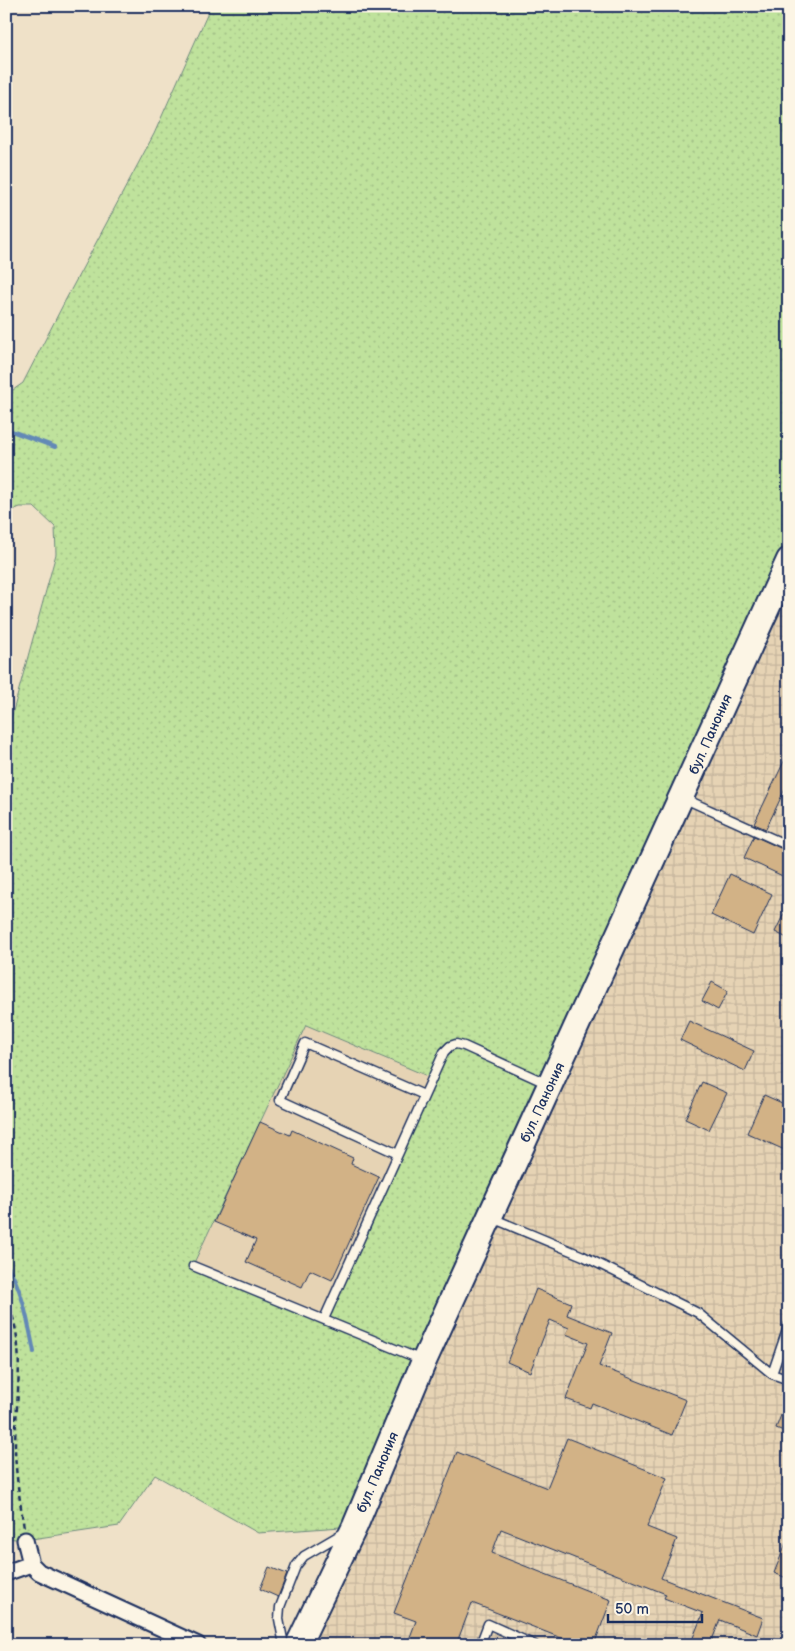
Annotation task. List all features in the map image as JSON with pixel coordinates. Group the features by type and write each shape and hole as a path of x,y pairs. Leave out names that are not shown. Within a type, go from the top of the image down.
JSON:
{"main road":[{"name":"бул. Панония","path":"298,1645 355,1526 424,1361 789,560"}],"street":[{"path":"25,1540 31,1564 39,1572 198,1645"},
{"path":"6,1573 31,1564"}],"lane":[{"path":"681,797 789,846"},
{"path":"398,1154 280,1100 306,1043 424,1096"},
{"path":"324,1319 444,1052 450,1046 456,1044 550,1085"},
{"path":"490,1217 583,1256 698,1313 772,1374 789,1380"},
{"path":"193,1266 424,1361"},
{"path":"772,1374 789,1324"},
{"path":"284,1645 279,1619 280,1607 296,1566 304,1556 355,1526"},
{"path":"480,1645 488,1624 535,1645"}],"path":[{"path":"6,1299 17,1328 15,1445 16,1470 25,1540"}],"shaded area":[{"path":"789,560 789,1645 298,1645"},
{"path":"306,1025 433,1078 324,1319 193,1266"}],"green space":[{"path":"211,6 789,6 789,560 355,1526 258,1533 155,1475 119,1526 25,1540 6,1538 6,737 56,554 55,527 34,507 20,507 6,513 6,395 23,383 154,134","holes":["306,1025 432,1078 324,1319 193,1265"]}],"building":[{"path":"789,751 789,788 786,787 766,829 754,824"},
{"path":"754,836 789,852 789,879 744,858"},
{"path":"730,874 772,894 753,935 711,915"},
{"path":"789,903 789,939 775,932"},
{"path":"712,982 728,991 718,1010 702,1001"},
{"path":"689,1021 754,1051 745,1071 680,1040"},
{"path":"702,1082 727,1093 709,1130 685,1119"},
{"path":"764,1095 789,1106 789,1152 747,1133"},
{"path":"260,1122 290,1135 292,1130 353,1158 351,1164 379,1177 332,1280 310,1270 302,1287 246,1262 256,1240 214,1222"},
{"path":"536,1289 571,1303 567,1315 612,1333 599,1366 686,1400 672,1435 592,1403 590,1408 566,1399 588,1343 566,1334 569,1328 550,1320 530,1372 507,1362"},
{"path":"789,1397 789,1433 776,1428"},
{"path":"567,1438 667,1478 647,1527 677,1539 661,1578 763,1618 757,1635 720,1620 710,1645 690,1645 703,1613 664,1598 666,1594 501,1529 492,1553 611,1600 594,1645 579,1645 472,1603 456,1645 407,1645 416,1621 394,1613 457,1452 547,1488"},
{"path":"789,1538 789,1579 774,1573"},
{"path":"269,1567 287,1574 278,1597 260,1589"}],"waterway":[{"path":"6,429 55,447"},
{"path":"6,1263 21,1295 34,1352"}]}
